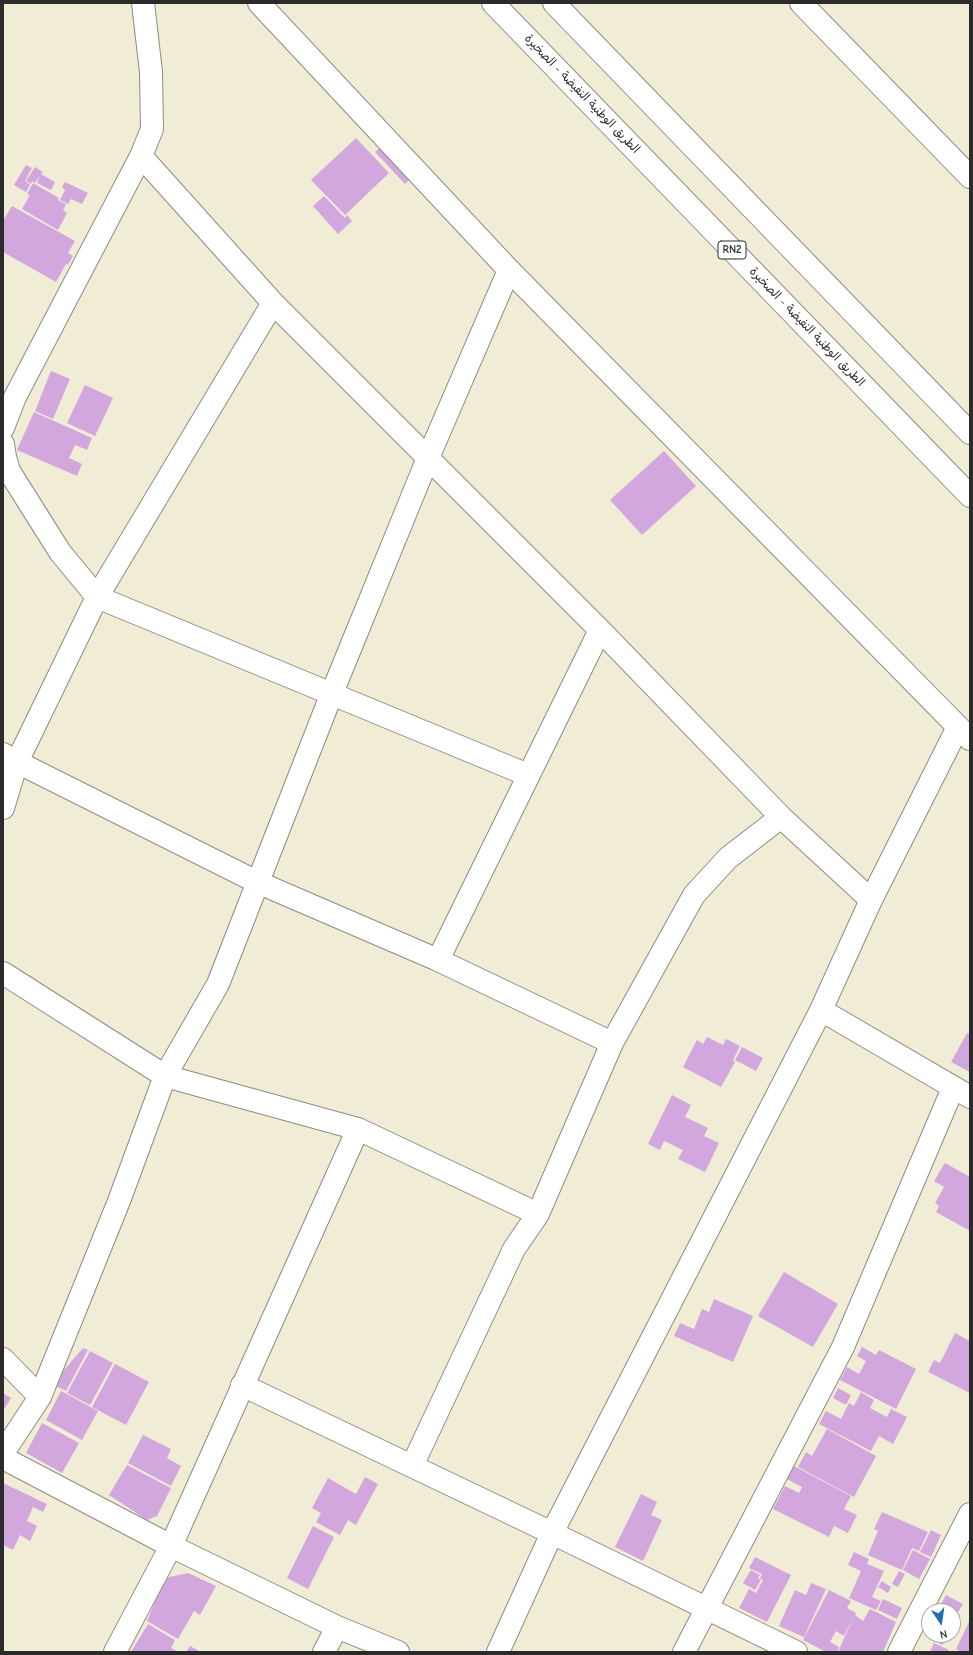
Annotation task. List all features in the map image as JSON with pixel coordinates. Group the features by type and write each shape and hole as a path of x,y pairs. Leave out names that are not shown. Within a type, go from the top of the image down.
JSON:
{"main road":[{"path":"3,428 16,397 142,156 152,129 153,105 151,72 143,3"},
{"path":"259,3 509,270 964,733 871,900 821,1010 552,1533 498,1652"},
{"name":"الطريق الوطنية النفيضة - الصخيرة","path":"494,3 970,496"},
{"path":"554,3 970,433"},
{"path":"801,3 970,177"},
{"path":"142,156 273,303 600,630 781,817 871,900"},
{"path":"3,1453 40,1397 119,1200 165,1076 218,984 332,693 428,458 509,270"},
{"path":"3,808 10,758 97,597 273,303"},
{"path":"3,444 9,471 60,552 97,597 528,775"},
{"path":"438,960 600,630"},
{"path":"10,758 257,882 438,960 612,1043"},
{"path":"412,1466 514,1249 538,1214 612,1043 694,895 728,858 781,817"},
{"path":"3,973 165,1076 358,1129 538,1214"},
{"path":"684,1652 843,1347 962,1092 821,1010"},
{"path":"115,1652 170,1546 358,1129"},
{"path":"3,1359 40,1397"},
{"path":"242,1385 552,1533 796,1652"},
{"path":"3,1458 170,1546 337,1627 398,1652"},
{"path":"899,1652 970,1514"},
{"path":"324,1652 337,1627"}],"building":[{"path":"356,138 389,173 345,215 311,180"},
{"path":"385,143 424,166 405,184 375,152"},
{"path":"26,165 32,168 25,181 30,185 26,192 14,185"},
{"path":"35,167 43,172 41,174 55,182 51,190 37,183 40,176 35,183 32,181 31,184 26,181"},
{"path":"65,182 88,193 82,204 71,199 68,204 60,200 65,190 62,187"},
{"path":"33,183 59,198 58,200 66,204 63,210 67,213 58,230 22,209 30,195 27,194"},
{"path":"324,196 345,218 347,215 352,221 338,234 313,206"},
{"path":"12,206 75,241 68,253 73,256 68,265 66,264 56,282 3,252 3,221"},
{"path":"51,371 70,379 53,419 35,411"},
{"path":"85,385 113,398 95,436 67,423"},
{"path":"34,412 92,438 87,450 75,445 69,458 82,464 77,476 17,450"},
{"path":"664,451 696,486 642,535 610,500"},
{"path":"967,1033 970,1034 970,1072 951,1062"},
{"path":"707,1037 723,1045 726,1039 740,1046 733,1060 735,1062 721,1087 683,1067 697,1040 703,1044"},
{"path":"742,1047 763,1058 756,1071 735,1060"},
{"path":"672,1095 691,1105 685,1117 708,1128 704,1136 719,1143 705,1172 678,1159 683,1150 664,1141 660,1150 648,1144"},
{"path":"945,1163 970,1177 970,1231 936,1212 939,1206 935,1203 944,1187 934,1181"},
{"path":"784,1272 838,1304 813,1347 758,1316"},
{"path":"714,1299 753,1316 733,1362 674,1336 680,1323 694,1329 702,1309 709,1312"},
{"path":"955,1333 970,1341 970,1393 928,1372 934,1360 940,1363"},
{"path":"862,1347 876,1355 879,1350 916,1369 896,1409 840,1380 847,1367 859,1374 866,1361 857,1356"},
{"path":"83,1348 88,1350 66,1391 52,1384"},
{"path":"90,1351 113,1363 90,1405 67,1393"},
{"path":"115,1364 149,1382 126,1425 92,1407"},
{"path":"838,1388 851,1395 846,1405 833,1398"},
{"path":"61,1391 98,1411 82,1440 46,1420"},
{"path":"861,1392 874,1400 870,1408 887,1417 891,1409 907,1417 893,1444 879,1436 871,1451 819,1424 826,1411 841,1419 849,1403 854,1406"},
{"path":"3,1393 11,1398 3,1411"},
{"path":"42,1423 79,1443 62,1473 26,1453"},
{"path":"827,1429 876,1456 854,1497 798,1467 806,1452 812,1456"},
{"path":"143,1435 171,1449 167,1458 181,1466 171,1486 128,1463"},
{"path":"127,1465 171,1488 157,1516 147,1520 109,1495"},
{"path":"794,1466 851,1496 844,1509 857,1515 848,1533 834,1526 829,1537 773,1509 785,1486 799,1493 802,1487 787,1479"},
{"path":"365,1477 378,1484 356,1525 348,1520 340,1535 316,1522 321,1513 312,1508 328,1478 356,1494"},
{"path":"3,1483 47,1504 43,1512 33,1507 27,1521 37,1526 30,1541 20,1535 13,1550 3,1545"},
{"path":"641,1494 657,1502 651,1515 662,1520 643,1561 615,1547"},
{"path":"882,1512 928,1532 919,1551 912,1548 902,1570 868,1555 878,1531 874,1529"},
{"path":"313,1526 334,1537 308,1589 287,1578"},
{"path":"931,1530 941,1535 931,1557 920,1552"},
{"path":"913,1550 930,1559 919,1579 903,1570"},
{"path":"854,1552 869,1559 867,1564 884,1571 872,1597 881,1601 876,1610 849,1598 861,1571 848,1565"},
{"path":"755,1557 791,1575 767,1622 739,1608 749,1589 756,1593 763,1580 760,1578 762,1574 749,1568"},
{"path":"751,1570 760,1575 758,1578 761,1580 755,1590 743,1583"},
{"path":"899,1571 905,1574 898,1587 892,1584"},
{"path":"188,1573 216,1586 200,1615 194,1611 178,1639 147,1621 165,1578"},
{"path":"882,1581 891,1587 888,1593 878,1587"},
{"path":"811,1583 826,1589 804,1637 779,1626 795,1590 806,1595"},
{"path":"829,1590 851,1601 847,1608 856,1613 855,1615 863,1621 870,1609 896,1622 883,1652 838,1652 854,1616 844,1636 836,1631 830,1642 839,1647 837,1652 826,1652 803,1640"},
{"path":"946,1595 963,1604 961,1607 961,1603 942,1603"},
{"path":"883,1599 902,1608 897,1619 878,1610"},
{"path":"970,1620 970,1652 961,1652 956,1649 959,1643 961,1643 961,1639"},
{"path":"148,1624 175,1640 171,1648 178,1652 131,1652"},
{"path":"934,1643 949,1650 949,1652 930,1652"},
{"path":"190,1646 201,1652 186,1652"}]}
